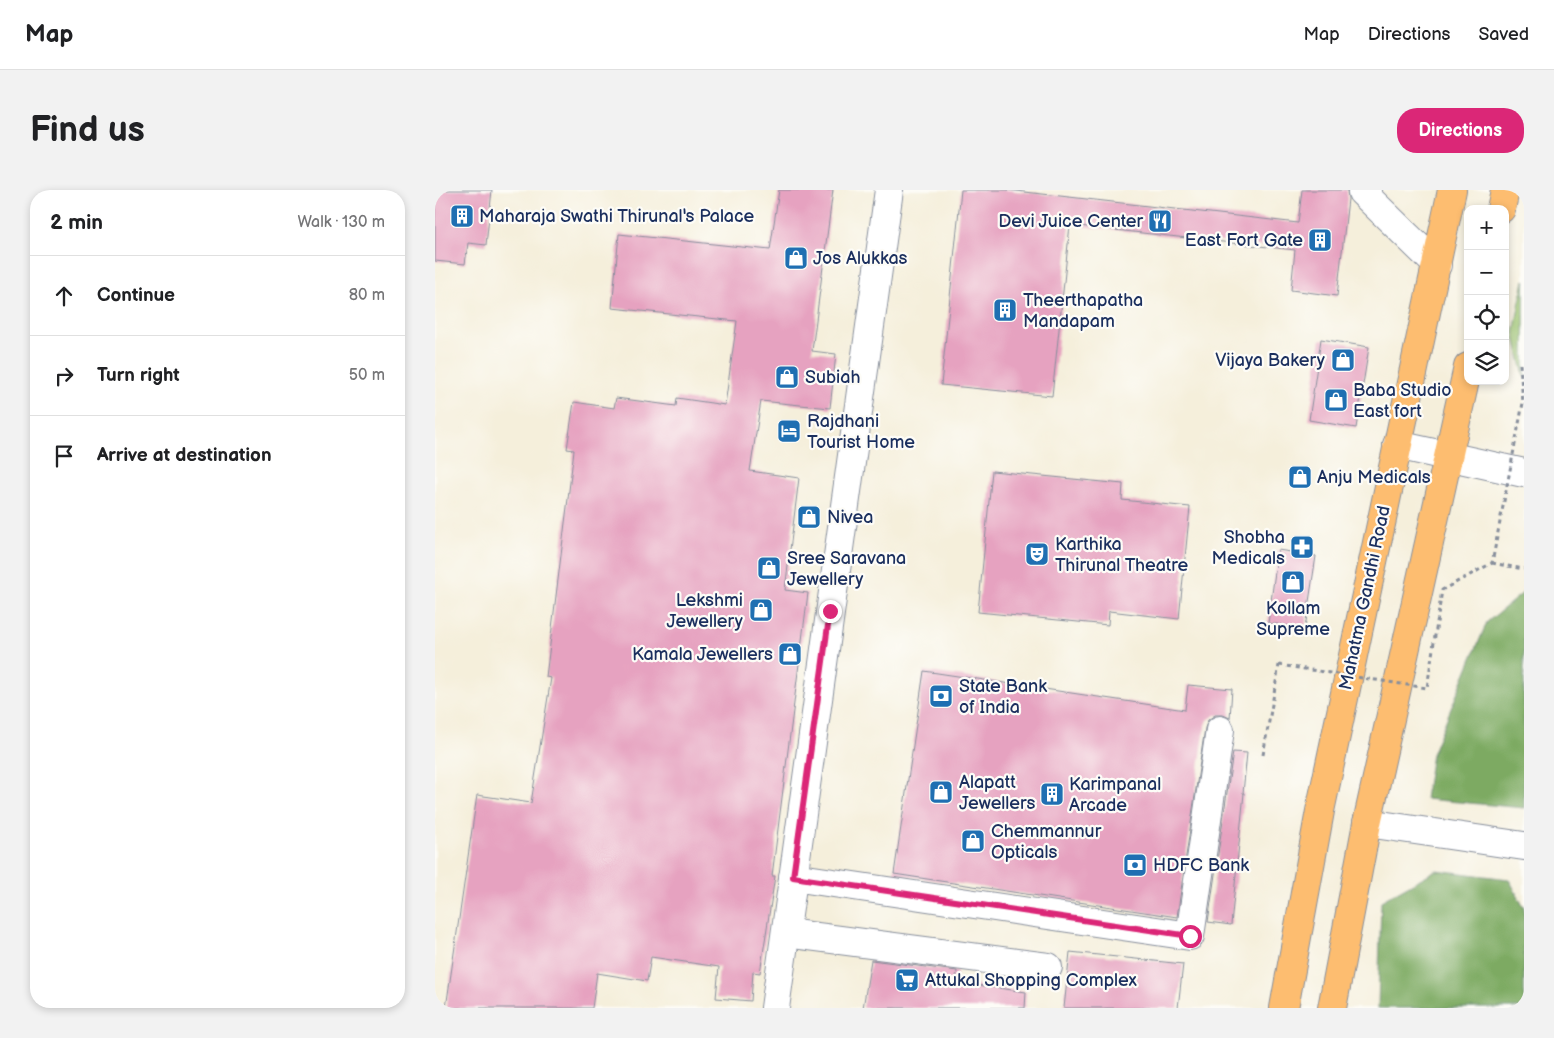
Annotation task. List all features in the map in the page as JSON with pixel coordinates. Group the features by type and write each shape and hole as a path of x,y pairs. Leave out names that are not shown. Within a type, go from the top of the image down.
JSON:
{"main road":[{"name":"Mahatma Gandhi Road","path":"1284,1008 1320,811 1452,190"},
{"path":"1502,205 1505,190"},
{"path":"1332,1008 1367,823 1464,385"}],"street":[{"path":"775,1008 889,190"},
{"path":"1360,191 1437,265"},
{"path":"1397,445 1524,473"},
{"path":"793,877 1190,936 1220,730"},
{"path":"1367,823 1524,846"},
{"path":"786,933 1048,967"}],"path":[{"path":"1492,563 1523,403 1520,364"},
{"path":"1263,755 1279,665 1427,688 1441,590 1492,563 1524,569"}],"green space":[{"path":"1524,280 1524,377 1514,333"},
{"path":"1524,592 1524,808 1425,799 1432,754 1487,622"},
{"path":"1436,870 1509,879 1524,908 1524,1008 1378,1008 1381,901"}],"building":[{"name":"Maharaja Swathi Thirunal's Palace","path":"435,190 492,190 486,245 468,243 465,264 435,261"},
{"path":"779,190 833,190 812,351 836,354 830,408 761,401 750,471 799,478 785,590 808,593 772,876 775,876 760,973 753,972 751,1001 716,998 719,967 651,957 647,981 597,973 592,1008 446,1008 477,795 531,803 551,678 546,677 574,450 567,449 574,402 614,408 616,398 676,406 677,398 725,405 737,321 612,308 619,234 770,250"},
{"path":"961,190 1007,190 1298,223 1302,190 1347,190 1348,199 1337,296 1291,290 1295,250 1070,225 1052,396 941,385"},
{"path":"1321,339 1369,347 1356,428 1309,420"},
{"path":"992,471 1123,484 1122,500 1190,507 1179,619 1109,611 1108,625 978,612"},
{"path":"1278,550 1316,556 1305,628 1268,623"},
{"name":"Karimpanal Arcade","path":"924,671 1185,710 1188,685 1232,689 1230,718 1223,715 1215,715 1208,720 1205,728 1177,917 894,874"},
{"path":"1233,752 1247,753 1231,925 1208,922"},
{"path":"1070,952 1183,964 1178,1008 1064,1008"},
{"name":"Attukal Shopping Complex","path":"871,960 957,971 956,982 1026,992 1025,1008 863,1008"}],"place":[{"name":"Maharaja Swathi Thirunal's Palace","path":"462,216"},
{"name":"Devi Juice Center","path":"1160,221"},
{"name":"East Fort Gate","path":"1320,240"},
{"name":"Jos Alukkas","path":"796,258"},
{"name":"Theerthapatha Mandapam","path":"1005,310"},
{"name":"Vijaya Bakery","path":"1343,360"},
{"name":"Subiah","path":"787,377"},
{"name":"Baba Studio East fort","path":"1336,400"},
{"name":"Rajdhani Tourist Home","path":"789,431"},
{"name":"Anju Medicals","path":"1300,477"},
{"name":"Nivea","path":"809,517"},
{"name":"Shobha Medicals","path":"1302,547"},
{"name":"Karthika Thirunal Theatre","path":"1037,554"},
{"name":"Sree Saravana Jewellery","path":"769,568"},
{"name":"Kollam Supreme","path":"1293,582"},
{"name":"Lekshmi Jewellery","path":"761,610"},
{"name":"Kamala Jewellers","path":"790,654"},
{"name":"State Bank of India","path":"941,696"},
{"name":"Alapatt Jewellers","path":"941,792"},
{"name":"Karimpanal Arcade","path":"1052,794"},
{"name":"Chemmannur Opticals","path":"973,841"},
{"name":"HDFC Bank","path":"1135,865"},
{"name":"Attukal Shopping Complex","path":"907,980"}],"route":[{"path":"830,611 793,877 1190,936"}]}
